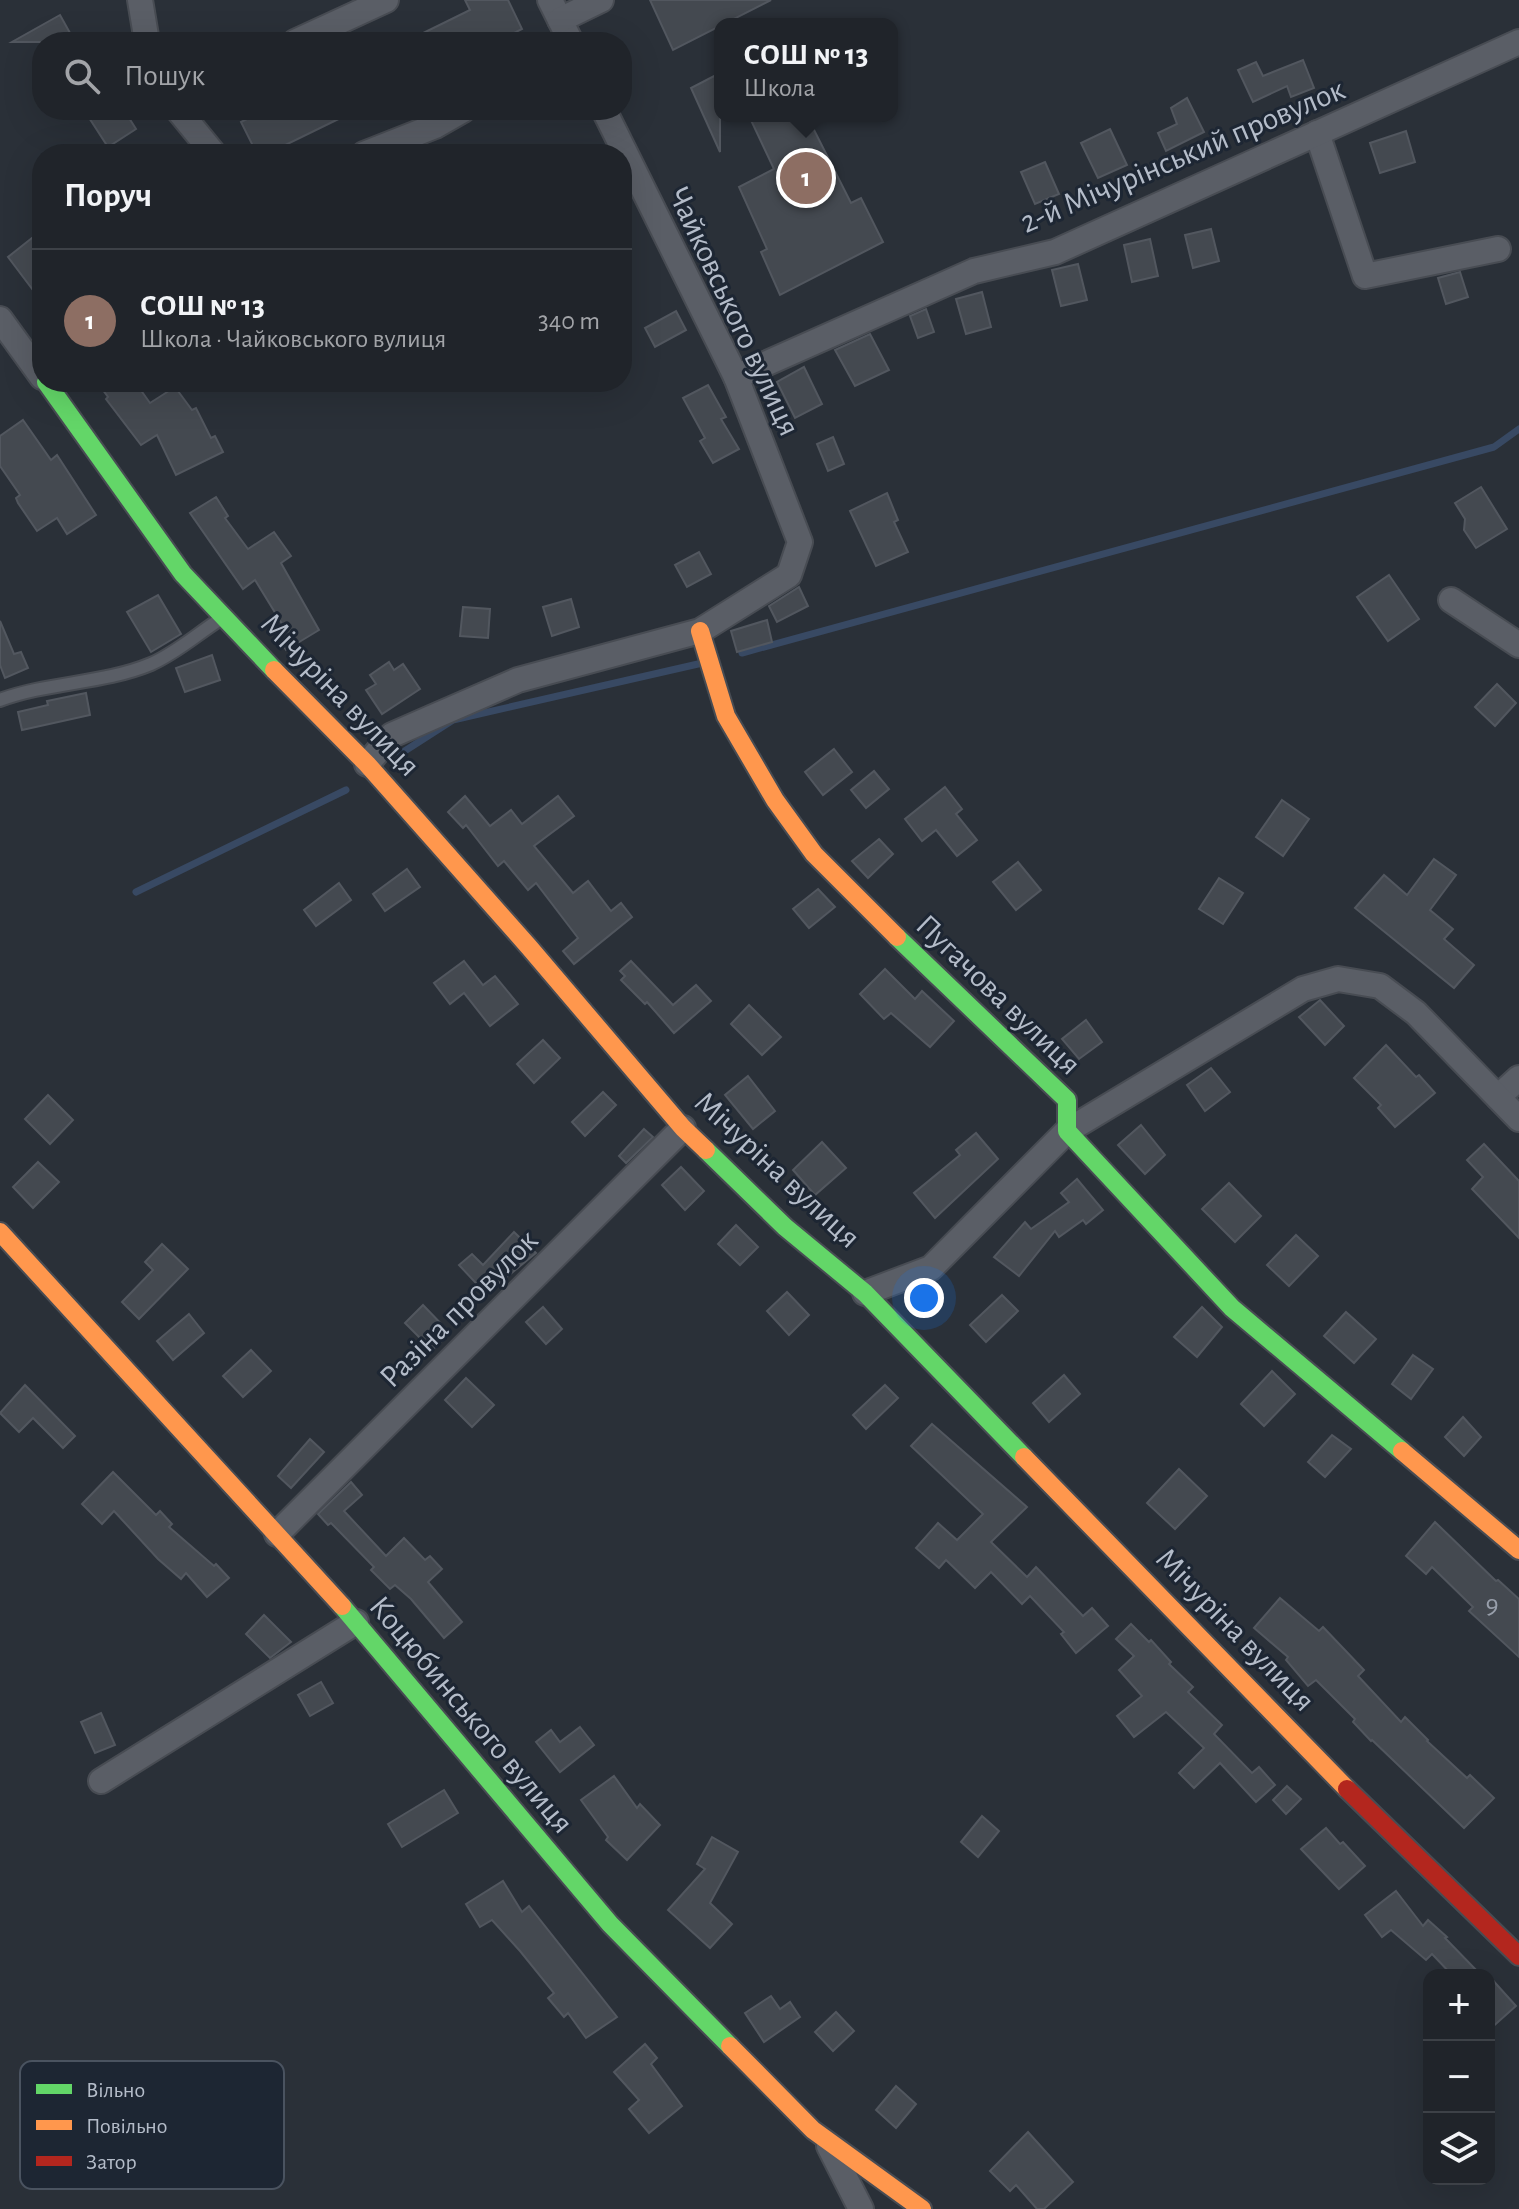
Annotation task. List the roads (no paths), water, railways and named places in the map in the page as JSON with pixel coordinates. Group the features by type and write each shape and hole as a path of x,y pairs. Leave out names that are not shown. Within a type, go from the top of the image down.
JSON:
{"street":[{"path":"140,0 145,32"},
{"path":"317,32 386,0"},
{"path":"566,32 555,10 601,0"},
{"name":"2-й Мічурінський провулок","path":"736,377 974,271 1055,252 1519,42"},
{"path":"186,120 206,144"},
{"path":"389,144 446,120"},
{"name":"Чайковського вулиця","path":"609,120 621,144"},
{"path":"1317,133 1365,276 1498,249"},
{"name":"Чайковського вулиця","path":"632,167 736,377 800,542 789,575 700,631"},
{"path":"0,319 32,363"},
{"name":"Мічуріна вулиця","path":"53,392 183,574 222,618 367,764 683,1128 785,1227 865,1293 1340,1782 1519,1956"},
{"path":"1451,600 1519,645"},
{"path":"367,764 392,735 518,680 700,631"},
{"name":"Пугачова вулиця","path":"700,631 726,716 775,800 814,854 1067,1100 1067,1131"},
{"path":"865,1293 931,1268 1067,1131 1303,989 1338,979 1380,986 1416,1013 1519,1119"},
{"path":"1498,1097 1519,1078"},
{"name":"Разіна провулок","path":"277,1534 683,1128"},
{"path":"1067,1131 1232,1308 1519,1550"},
{"name":"Коцюбинського вулиця","path":"0,1232 356,1622 610,1924 813,2130 922,2209"},
{"path":"101,1781 356,1622"},
{"path":"826,2140 861,2209"}],"lane":[{"path":"0,700 114,676 152,663 180,649 222,618"}],"waterway":[{"path":"742,653 1494,447 1519,429"},
{"path":"400,754 453,720 698,664"},
{"path":"136,892 346,790"}],"place":[{"name":"СОШ № 13","path":"806,178"}]}
